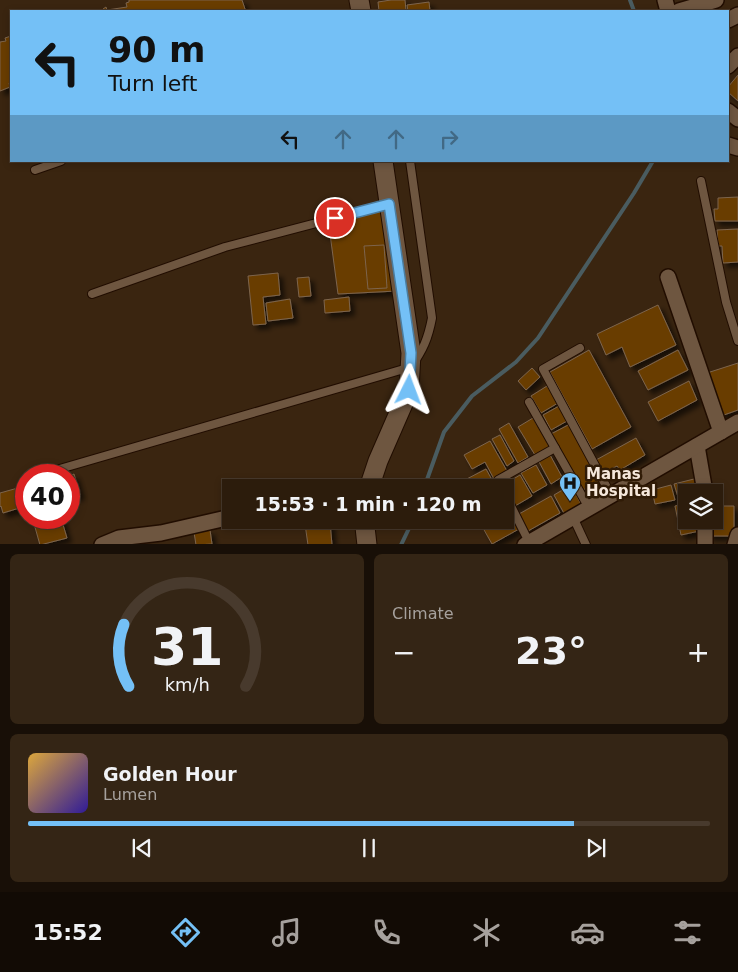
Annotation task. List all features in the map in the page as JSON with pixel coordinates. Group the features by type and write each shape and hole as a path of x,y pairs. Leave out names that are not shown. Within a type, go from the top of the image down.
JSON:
{"street":[{"path":"682,10 716,0"},
{"path":"729,65 738,56"},
{"path":"371,479 409,390 411,353 383,162"},
{"path":"668,277 722,432"},
{"path":"527,543 722,432 737,428"},
{"path":"697,446 704,484"},
{"path":"102,544 119,538 145,540 161,533 222,520"},
{"path":"365,529 367,544"},
{"path":"705,529 705,544"},
{"path":"736,544 738,535"}],"lane":[{"path":"35,170 58,162"},
{"path":"77,464 410,367 424,349 432,318 410,162"},
{"path":"701,181 726,302 738,341"},
{"path":"92,294 225,247 389,204"},
{"path":"580,348 543,369 611,495"},
{"path":"529,402 589,508"},
{"path":"500,479 555,448"},
{"path":"514,514 527,543"},
{"path":"573,517 586,544"}],"building":[{"path":"129,0 242,0 245,9 107,10 127,7 126,3"},
{"path":"405,0 406,10 379,10 378,2"},
{"path":"429,2 430,10 408,10 407,5"},
{"path":"10,36 10,87 0,91 0,42 6,41 5,38"},
{"path":"738,75 738,101 729,93 729,86"},
{"path":"738,197 738,221 715,221 714,209 718,209 718,198"},
{"path":"385,209 397,291 338,294 329,226"},
{"path":"738,229 738,262 723,263 722,246 718,246 717,230"},
{"path":"384,245 387,288 368,289 364,246"},
{"path":"278,273 280,295 263,297 266,324 253,325 248,276"},
{"path":"309,277 311,296 299,297 297,278"},
{"path":"349,297 350,311 325,313 324,300"},
{"path":"290,299 293,318 268,321 266,303"},
{"path":"658,305 676,345 630,367 622,347 606,355 597,334"},
{"path":"589,350 631,427 592,449 550,372"},
{"path":"678,350 688,370 648,390 638,371"},
{"path":"738,363 738,410 721,416 707,373"},
{"path":"532,368 540,377 526,390 518,381"},
{"path":"689,381 697,400 658,421 648,402"},
{"path":"547,386 558,403 541,413 531,396"},
{"path":"559,406 567,421 551,430 543,415"},
{"path":"533,418 550,447 535,455 518,427"},
{"path":"509,423 528,457 518,463 499,429"},
{"path":"570,424 600,481 581,491 551,434"},
{"path":"500,435 514,461 507,466 492,439"},
{"path":"636,438 645,455 620,470 617,466 604,473 596,460"},
{"path":"490,441 507,471 494,479 485,462 472,469 464,455"},
{"path":"549,453 562,477 551,484 538,460"},
{"path":"536,465 547,485 533,493 521,473"},
{"path":"486,469 491,478 489,479 467,479"},
{"path":"520,475 532,496 515,506 514,504 513,479"},
{"path":"698,478 700,484 678,484 678,497 674,484"},
{"path":"571,485 583,508 566,517 554,495"},
{"path":"671,485 675,500 655,504 652,490"},
{"path":"15,489 15,509 3,513 0,507 0,493"},
{"path":"551,496 560,513 528,531 519,514"},
{"path":"678,505 678,520 675,506"},
{"path":"723,506 734,506 734,536 708,536 708,529 723,529"},
{"path":"514,521 519,529 492,544 484,529 514,529"},
{"path":"36,529 64,529 67,538 40,544"},
{"path":"306,529 331,529 332,544 308,544"},
{"path":"680,529 704,529 704,530 681,535"},
{"path":"210,530 212,544 196,544 194,532"}],"waterway":[{"path":"630,0 634,10"},
{"path":"427,479 444,432 472,396 516,362 538,338 652,162"},
{"path":"401,544 409,529"}],"place":[{"name":"Manas Hospital","path":"570,502"}],"route":[{"path":"335,218 389,204 411,353 409,390"}]}
